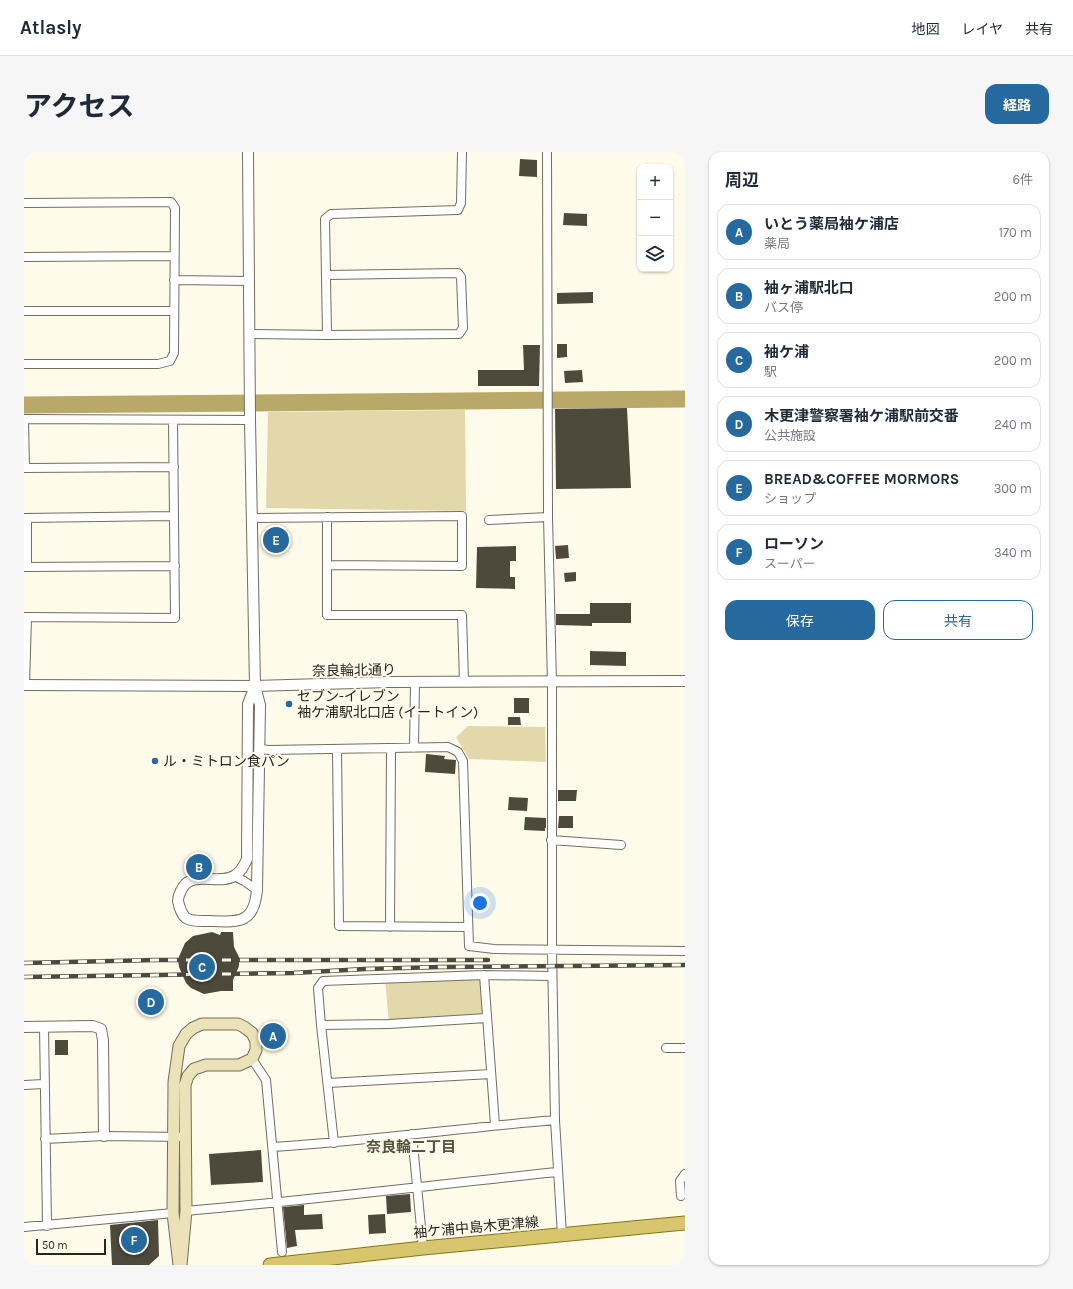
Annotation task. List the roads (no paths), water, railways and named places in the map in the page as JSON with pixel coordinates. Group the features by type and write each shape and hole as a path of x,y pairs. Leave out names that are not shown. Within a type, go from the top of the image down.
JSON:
{"main road":[{"path":"202,1024 238,1024 252,1033 256,1041 256,1050 252,1059 239,1065 206,1065 194,1069 188,1076 184,1085 186,1211 180,1265 173,1213 174,1082 179,1046 186,1034 192,1028 202,1024"},
{"name":"袖ケ浦中島木更津線","path":"270,1265 329,1262 423,1248 685,1223"}],"street":[{"path":"248,152 250,420 255,686 260,705 257,890 254,909 250,915 242,920 234,922 193,920 186,917 181,911 178,901 179,892 185,884 190,880 223,879 234,876 242,870 247,859 248,704 255,686"},
{"path":"327,335 326,219 330,214 458,210 461,203 462,152"},
{"path":"547,152 548,517 552,683 552,976 557,1172 562,1235"},
{"path":"24,203 170,202 175,208 174,353 170,361 158,364 24,364"},
{"path":"24,257 174,256"},
{"path":"249,334 459,334 463,328 461,277 458,273 326,275"},
{"path":"174,280 249,281"},
{"path":"24,311 174,311"},
{"path":"174,467 24,468 24,420 250,420"},
{"path":"25,685 25,617 175,618 174,420"},
{"path":"174,516 26,518 25,567 175,566"},
{"path":"252,518 462,516 462,566 327,565"},
{"path":"327,517 327,614 462,615 464,682"},
{"path":"489,520 548,517"},
{"path":"414,748 415,682"},
{"name":"奈良輪北通り","path":"25,685 255,686 415,682 685,682"},
{"path":"260,749 448,747 458,752 463,761 468,946 494,949 685,951"},
{"path":"390,927 391,748"},
{"path":"337,749 339,926 468,927"},
{"path":"551,840 621,845"},
{"path":"234,876 257,890"},
{"path":"334,1143 318,988 322,981 484,975 552,976"},
{"path":"484,975 495,1125"},
{"path":"321,1025 389,1024 487,1018"},
{"path":"44,1026 47,1226"},
{"path":"24,1027 93,1026 101,1029 103,1040 104,1136"},
{"path":"666,1048 685,1048"},
{"path":"252,1059 266,1080 282,1252"},
{"path":"328,1083 491,1074"},
{"path":"24,1085 44,1084"},
{"path":"273,1147 334,1143 495,1125 555,1120"},
{"path":"412,1134 423,1248"},
{"path":"45,1139 104,1136 185,1137"},
{"path":"186,1211 278,1203 418,1186 557,1172"},
{"path":"681,1196 680,1181 685,1174"},
{"path":"24,1227 173,1213"}],"waterway":[{"path":"24,405 685,399"}],"railway":[{"path":"24,963 156,960 488,960"},
{"path":"24,977 293,973 441,967 685,965"}],"place":[{"name":"BREAD&COFFEE MORMORS","path":"276,540"},
{"name":"セブン-イレブン 袖ケ浦駅北口店 (イートイン)","path":"289,704"},
{"name":"ル・ミトロン食パン","path":"155,761"},
{"name":"袖ヶ浦駅北口","path":"199,867"},
{"name":"袖ケ浦","path":"202,967"},
{"name":"木更津警察署袖ケ浦駅前交番","path":"151,1002"},
{"name":"いとう薬局袖ケ浦店","path":"273,1036"},
{"name":"ローソン","path":"134,1240"}],"district":[{"name":"奈良輪二丁目","path":"411,1147"}]}
